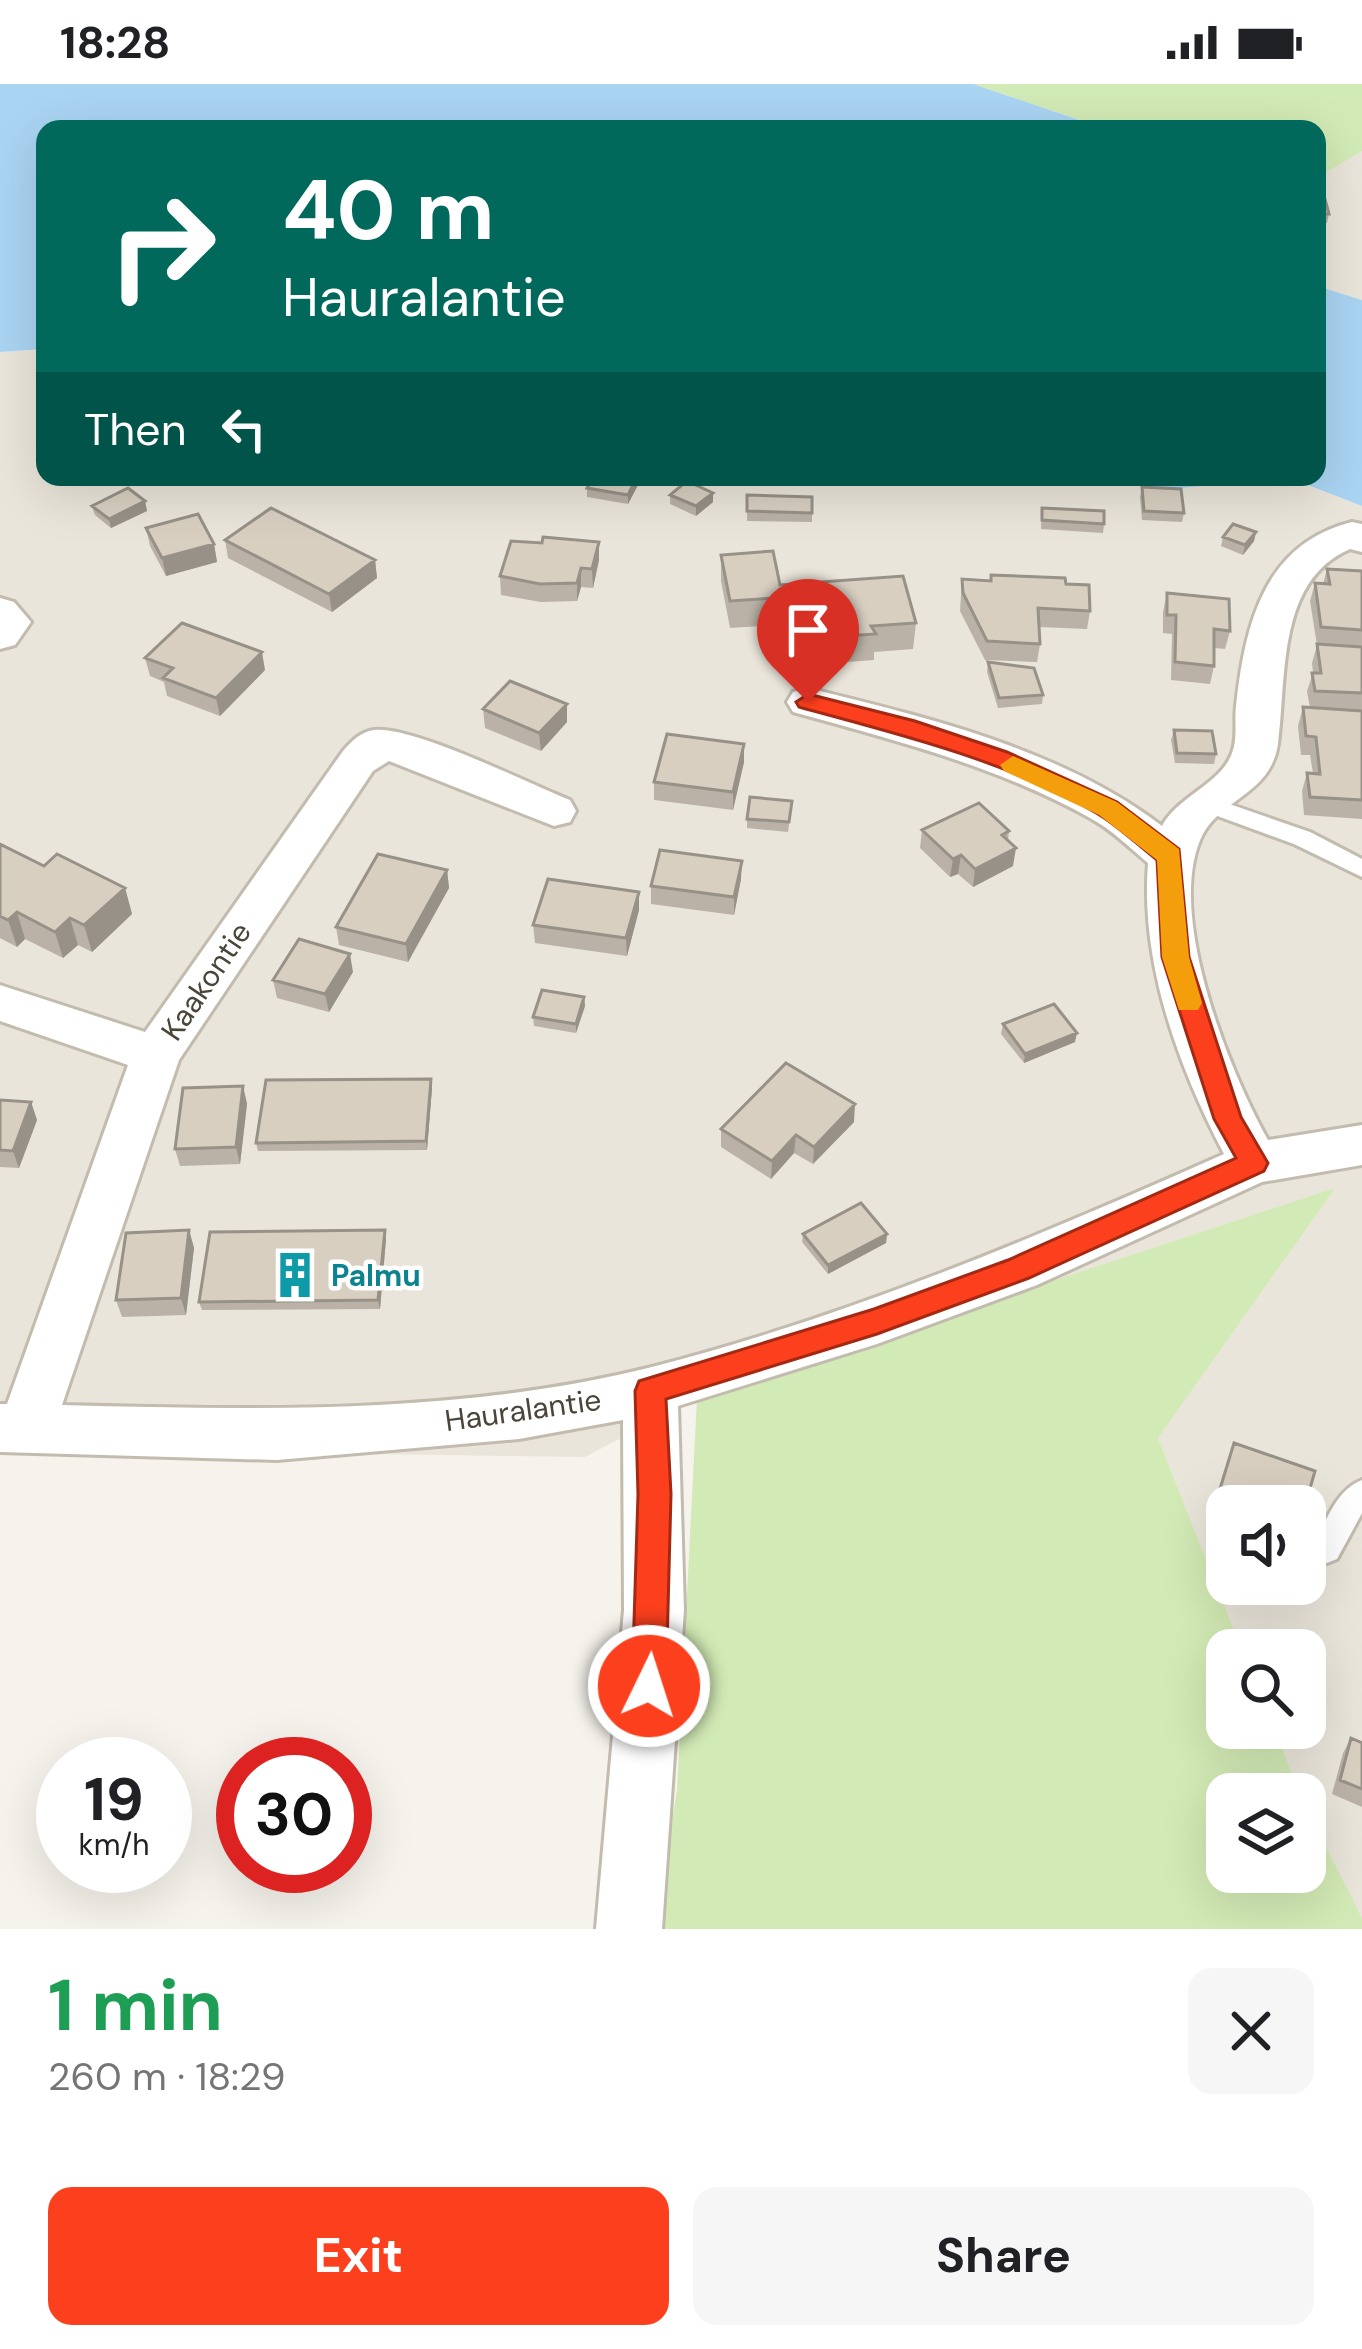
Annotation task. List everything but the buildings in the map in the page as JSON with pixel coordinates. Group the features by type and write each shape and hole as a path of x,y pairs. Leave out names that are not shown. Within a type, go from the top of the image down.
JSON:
{"street":[{"path":"1254,1163 1228,1119 1175,957 1170,856 1186,822 1236,785 1256,750 1257,707 1289,583 1306,557 1357,537"},
{"path":"0,611 11,622 0,636"},
{"path":"808,702 907,727 998,758 1108,808 1170,856"},
{"name":"Kaakontie","path":"13,1428 156,1055 332,796 374,746 419,754 554,811"},
{"path":"0,1003 156,1055"},
{"name":"Hauralantie","path":"13,1428 277,1435 519,1415 650,1391 877,1321 1018,1269 1254,1163 1362,1145"},
{"path":"629,1929 654,1610 650,1391"}],"lane":[{"path":"1209,805 1302,838 1362,869"},
{"path":"1327,1550 1349,1507 1362,1493"}],"shaded area":[{"path":"1362,151 1362,300 1326,289 1326,173"},
{"path":"36,350 36,486 1310,486 1362,506 1362,1918 1326,1851 1326,1773 1292,1773 1282,1749 1326,1749 1326,1629 1234,1629 1224,1605 1326,1605 1326,1485 1206,1485 1206,1559 1158,1438 1333,1189 697,1398 585,1457 0,1449 0,352"}],"green space":[{"path":"973,84 1362,84 1362,151 1326,173 1326,120 1080,120"},
{"path":"1335,1188 1158,1438 1206,1559 1206,1605 1224,1605 1234,1629 1206,1629 1206,1749 1282,1749 1292,1773 1206,1773 1206,1893 1326,1893 1326,1847 1362,1918 1362,1929 653,1929 677,1791 697,1398"}],"water":[{"path":"0,84 973,84 1079,120 36,120 36,350 0,352"},
{"path":"1326,289 1362,300 1362,506 1310,486 1326,486"}],"slow traffic":[{"path":"1013,765 1108,808 1170,856 1175,957 1189,1003"}],"place":[{"name":"Palmu","path":"295,1275"}],"route":[{"path":"649,1686 655,1494 650,1391 877,1321 1018,1269 1254,1163 1228,1119 1175,957 1170,856 1108,808 998,758 907,727 808,702"}]}
